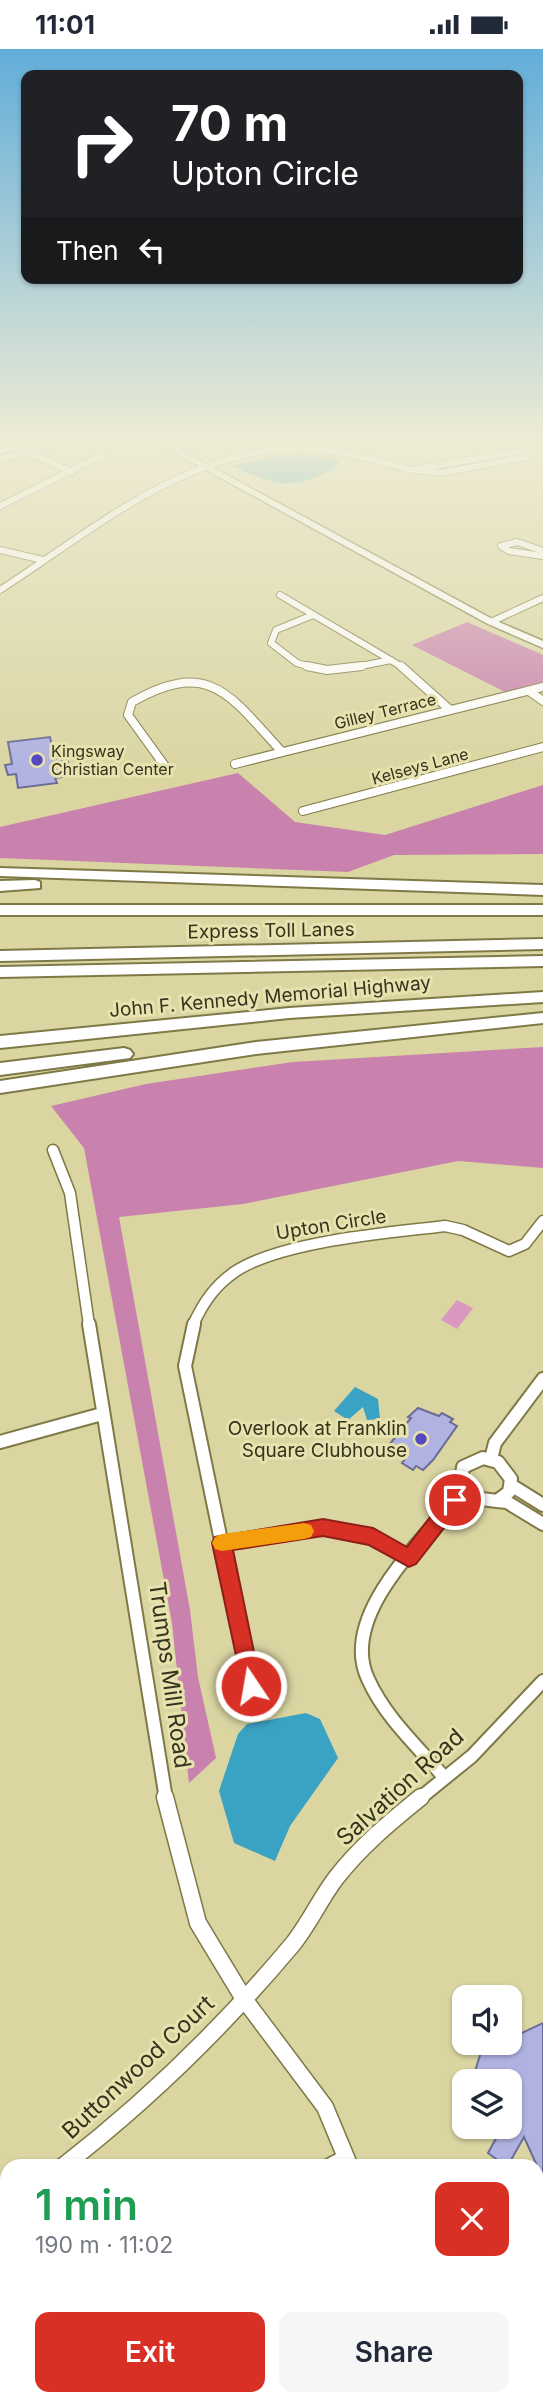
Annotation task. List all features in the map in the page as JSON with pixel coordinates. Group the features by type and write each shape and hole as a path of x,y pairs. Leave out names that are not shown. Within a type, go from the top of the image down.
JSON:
{"highway":[{"path":"0,871 543,890"},
{"path":"0,886 85,884 543,896"},
{"path":"0,909 543,910"},
{"name":"Express Toll Lanes","path":"0,955 543,944"},
{"name":"Express Toll Lanes","path":"0,972 543,961"},
{"name":"John F. Kennedy Memorial Highway","path":"0,1042 277,1014 543,997"},
{"path":"0,1069 328,1032 543,1017"},
{"path":"0,1087 270,1046 543,1017"}],"main road":[{"path":"361,552 491,622 543,645"}],"street":[{"path":"8,552 43,560"},
{"path":"0,590 56,552"},
{"path":"525,552 543,553"},
{"path":"280,595 391,660 449,709"},
{"path":"491,622 543,598"},
{"path":"313,615 276,630 271,643 310,667 330,671 391,660"},
{"path":"167,769 128,715 132,702 160,685 174,681 199,682 220,689 281,751"},
{"name":"Gilley Terrace","path":"235,764 543,687"},
{"path":"529,691 543,701"},
{"name":"Kelseys Lane","path":"303,811 543,747"},
{"name":"Trumps Mill Road","path":"53,1150 70,1193 159,1772 169,1820 198,1923 244,1999 325,2107 347,2159"},
{"name":"Upton Circle","path":"251,1686 185,1366 195,1318 216,1287 249,1263 289,1248 445,1226 456,1228 509,1251 524,1244 543,1221"},
{"path":"491,1459 495,1443 543,1379"},
{"path":"0,1442 102,1415"},
{"path":"543,1505 511,1485 504,1467 491,1459 475,1459 463,1467 460,1480 466,1493 480,1501 507,1503 543,1524"},
{"path":"496,1501 503,1497 511,1485"},
{"path":"444,1777 392,1718 366,1676 362,1633 377,1602 409,1558 455,1500 466,1493"},
{"path":"222,1543 323,1527 373,1537 409,1558"},
{"name":"Salvation Road","path":"244,1999 293,1942 354,1856 380,1829 472,1756 543,1681"},
{"name":"Buttonwood Court","path":"72,2159 110,2130 244,1999"}],"shaded area":[{"path":"467,622 543,655 543,687 509,694 412,645"},
{"path":"238,773 295,822 385,835 543,785 543,854 394,855 348,872 0,858 0,827"},
{"path":"543,1047 543,1168 458,1161 243,1204 119,1217 190,1610 198,1677 216,1758 189,1783 172,1623 84,1148 51,1106 146,1084 293,1062"},
{"path":"457,1300 473,1308 457,1329 441,1320"}],"water":[{"path":"355,1387 378,1399 380,1419 367,1420 363,1407 348,1420 334,1411"},
{"path":"306,1713 320,1719 338,1758 290,1826 275,1861 234,1843 219,1791 238,1734 247,1724"}],"building":[{"name":"Kingsway Christian Center","path":"50,737 54,758 61,757 63,763 68,762 71,776 55,778 57,783 18,788 16,774 8,775 5,765 12,764 8,742"},
{"name":"Overlook at Franklin Square Clubhouse","path":"418,1408 439,1416 442,1413 453,1419 450,1422 457,1426 423,1470 416,1466 413,1470 402,1463 405,1459 397,1455 400,1451 389,1445 411,1418 408,1417"},
{"path":"543,2023 543,2159 534,2159 524,2137 512,2159 496,2159 488,2153 496,2139 522,2139 522,2069 476,2069 480,2055 522,2055 522,2033"}],"slow traffic":[{"path":"222,1543 304,1531"}],"place":[{"name":"Kingsway Christian Center","path":"37,760"},
{"name":"Overlook at Franklin Square Clubhouse","path":"421,1439"}],"route":[{"path":"251,1686 222,1543 323,1527 373,1537 409,1558 455,1500"}]}
